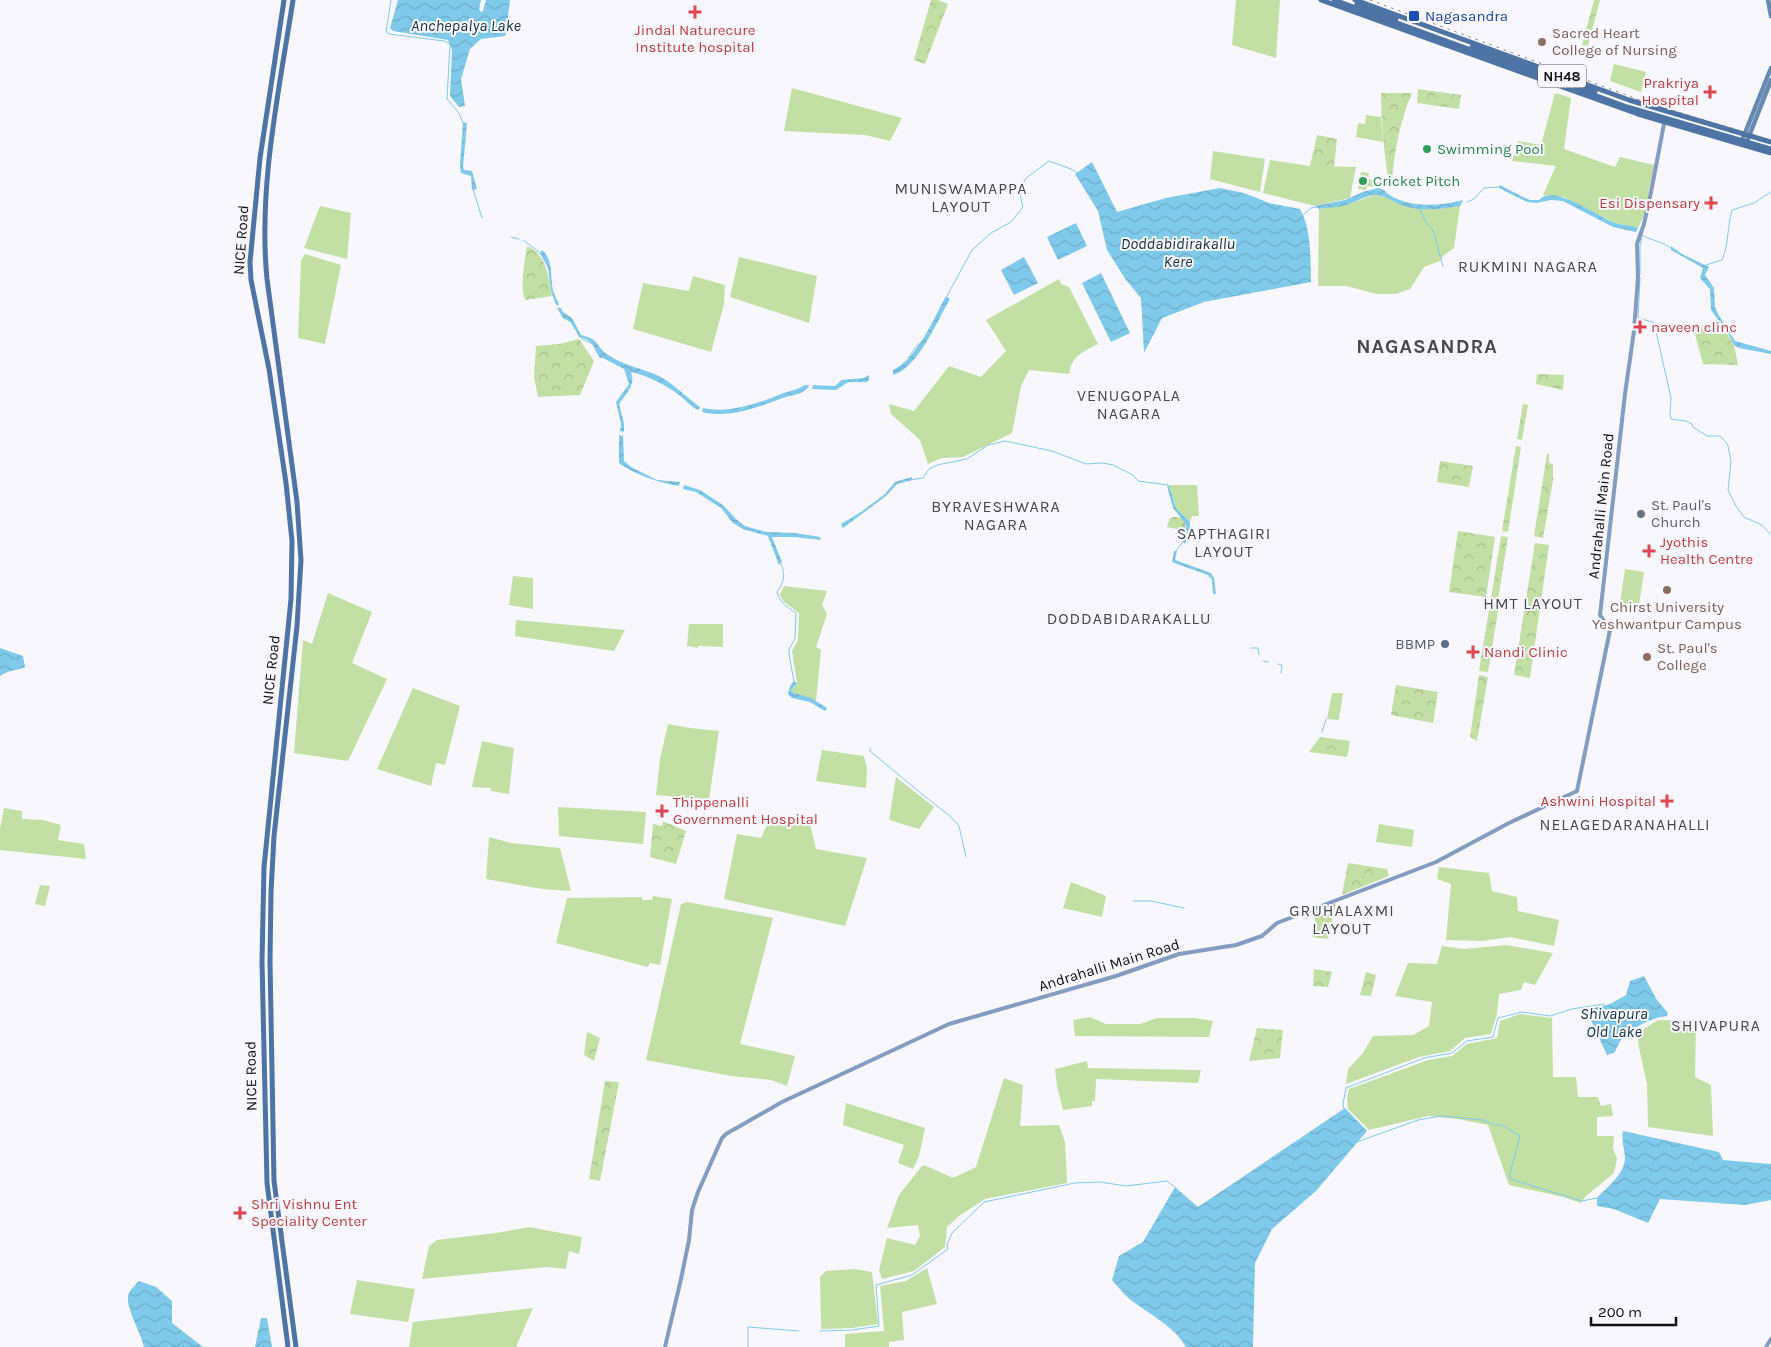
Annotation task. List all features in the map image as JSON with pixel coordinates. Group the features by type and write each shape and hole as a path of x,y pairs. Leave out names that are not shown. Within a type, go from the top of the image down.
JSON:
{"highway":[{"name":"NICE Road","path":"284,0 260,158 250,266 251,280 269,370 286,482 292,541 291,607 264,867 262,952 266,1183 288,1347"},
{"name":"NICE Road","path":"293,0 269,160 266,242 267,278 297,502 300,550 299,599 274,844 270,961 274,1181 296,1347"},
{"name":"NH48","path":"1321,0 1560,86 1621,110 1743,146 1771,147"},
{"path":"1334,0 1634,109 1771,147"},
{"path":"1344,0 1626,103 1771,147"},
{"name":"NH48","path":"1355,0 1648,106 1747,135 1771,147"},
{"path":"1560,86 1564,76"}],"main road":[{"path":"1768,0 1771,16"},
{"path":"1743,146 1771,68"},
{"path":"1747,135 1771,80"},
{"name":"Andrahalli Main Road","path":"665,1347 689,1240 692,1210 722,1138 726,1134 782,1102 950,1024 1116,976 1180,954 1236,945 1262,936 1277,923 1435,862 1509,823 1577,791 1610,630 1610,627 1600,613 1634,331 1638,277 1637,246 1651,192 1664,124"},
{"path":"1766,1347 1771,1339"}],"green space":[{"path":"931,0 938,0 948,4 925,64 914,60"},
{"path":"1236,0 1280,0 1276,58 1232,45"},
{"path":"1594,0 1600,0 1588,46 1582,45"},
{"path":"1614,64 1646,72 1641,92 1610,81"},
{"path":"792,88 902,118 890,141 865,135 784,131"},
{"path":"1418,89 1461,95 1459,109 1417,103"},
{"path":"1381,93 1412,93 1399,135 1392,179 1388,178 1382,125"},
{"path":"1555,93 1571,98 1564,149 1615,167 1620,157 1654,165 1644,215 1638,228 1615,223 1564,197 1543,195 1556,166 1512,161 1518,141 1541,145"},
{"path":"1366,115 1381,117 1383,142 1356,137 1358,123 1365,124"},
{"path":"1317,135 1337,139 1334,167 1310,166"},
{"path":"1213,151 1265,159 1260,192 1210,179"},
{"path":"1270,160 1310,166 1356,167 1350,198 1315,206 1263,193"},
{"name":"Cricket Pitch","path":"1361,172 1369,173 1368,179 1376,180 1375,187 1367,186 1366,190 1358,189"},
{"path":"1374,195 1437,209 1460,206 1454,248 1443,256 1440,261 1424,267 1410,289 1396,294 1377,294 1346,286 1318,286 1319,209 1349,204"},
{"path":"320,206 351,213 347,259 304,248"},
{"path":"527,246 534,250 543,260 552,296 526,300 524,296 524,266"},
{"path":"305,254 341,265 325,344 298,338 301,261"},
{"path":"739,257 817,276 809,323 730,297"},
{"path":"693,276 725,285 724,304 711,352 633,329 643,283 689,291"},
{"path":"1059,279 1061,284 1069,287 1098,344 1076,358 1069,374 1029,370 1021,386 1012,433 963,457 942,458 928,464 920,440 891,414 889,404 914,411 949,366 981,377 1006,351 986,320"},
{"path":"1693,327 1723,327 1734,345 1738,365 1703,364"},
{"path":"579,339 594,361 580,395 538,397 534,377 536,346 559,344"},
{"path":"1537,374 1564,375 1563,390 1536,384"},
{"path":"1523,404 1528,405 1522,440 1517,439"},
{"path":"1516,446 1521,447 1508,532 1502,531"},
{"path":"1547,454 1549,454 1549,463 1553,464 1553,480 1543,538 1534,536"},
{"path":"1440,461 1473,466 1469,487 1437,482"},
{"path":"1169,485 1197,485 1199,516 1192,516 1190,522 1176,508"},
{"path":"1170,518 1181,518 1185,523 1185,531 1167,527"},
{"path":"1458,531 1495,537 1486,597 1449,592"},
{"path":"1501,536 1508,537 1498,600 1491,599"},
{"path":"1535,543 1549,545 1530,678 1514,675"},
{"path":"1625,569 1644,572 1638,612 1619,610"},
{"path":"513,576 533,578 533,609 509,605"},
{"path":"784,586 827,591 822,605 827,614 816,647 821,650 816,701 796,694 791,690 797,683 792,651 798,640 799,613 784,602 780,595"},
{"path":"328,593 372,612 352,663 387,679 348,761 294,753 303,640 312,644"},
{"path":"1490,604 1499,605 1488,672 1479,671"},
{"path":"516,620 625,630 614,651 515,636"},
{"path":"689,624 723,624 723,647 698,646 698,648 687,646"},
{"path":"1479,675 1488,677 1477,741 1470,737"},
{"path":"1396,685 1438,692 1433,723 1391,715"},
{"path":"413,688 460,706 445,765 436,763 431,786 377,769"},
{"path":"1332,693 1343,693 1339,720 1327,719"},
{"path":"668,724 719,731 709,800 656,795 660,759"},
{"path":"1320,737 1350,741 1347,757 1309,752"},
{"path":"482,741 514,748 509,794 491,791 491,788 472,787"},
{"path":"822,750 864,756 867,769 866,788 816,781"},
{"path":"896,777 934,807 919,829 889,820"},
{"path":"558,807 646,812 643,844 559,836"},
{"path":"4,808 22,811 22,819 43,820 61,825 58,840 84,844 86,859 0,850 0,829"},
{"path":"771,816 809,820 816,849 867,858 845,926 724,899 737,834 761,838"},
{"path":"663,821 686,831 676,864 650,857 653,824 662,826"},
{"path":"1379,824 1414,830 1412,847 1376,842"},
{"path":"489,837 511,843 560,848 571,891 542,889 486,879"},
{"path":"1348,863 1387,869 1389,876 1342,895"},
{"path":"1439,867 1489,873 1492,891 1517,897 1518,911 1559,920 1554,946 1510,937 1482,941 1446,940 1451,884 1437,879"},
{"path":"1071,882 1106,896 1102,917 1063,908"},
{"path":"40,885 50,886 45,906 35,904"},
{"path":"653,896 672,899 660,965 650,963 648,967 556,943 567,898 642,897 642,900 652,900"},
{"path":"687,902 773,918 740,1044 795,1056 787,1086 771,1080 731,1076 646,1060 681,904"},
{"path":"1336,903 1328,939 1313,937 1316,911"},
{"path":"1506,945 1553,953 1535,985 1524,982 1521,990 1499,994 1497,1014 1491,1034 1465,1038 1450,1051 1419,1057 1346,1084 1348,1069 1363,1053 1373,1036 1413,1035 1429,1026 1432,1002 1395,996 1408,963 1437,964 1442,946 1464,949"},
{"path":"1314,969 1332,972 1328,987 1313,986"},
{"path":"1366,972 1376,975 1371,996 1360,995"},
{"path":"1520,1014 1552,1018 1553,1077 1576,1077 1578,1097 1598,1097 1601,1106 1611,1104 1613,1116 1597,1117 1597,1136 1614,1136 1613,1148 1617,1159 1614,1173 1586,1196 1581,1203 1509,1185 1488,1125 1428,1116 1369,1130 1348,1109 1349,1089 1428,1060 1452,1056 1467,1044 1497,1038 1500,1021"},
{"path":"1090,1017 1106,1024 1140,1024 1157,1018 1195,1018 1213,1021 1209,1037 1075,1036 1073,1020"},
{"path":"1658,1020 1696,1021 1695,1077 1711,1085 1713,1136 1648,1127 1647,1084 1638,1043 1639,1032"},
{"path":"1257,1028 1283,1030 1280,1058 1249,1061"},
{"path":"587,1032 600,1038 594,1061 584,1055"},
{"path":"1087,1061 1088,1068 1201,1070 1198,1083 1096,1079 1095,1101 1092,1101 1092,1106 1063,1110 1055,1069"},
{"path":"1004,1078 1023,1085 1020,1126 1059,1125 1065,1142 1067,1183 985,1199 959,1216 947,1227 945,1247 914,1271 882,1279 879,1270 887,1238 915,1245 920,1236 918,1225 887,1228 899,1195 924,1165 953,1178 976,1167"},
{"path":"605,1081 619,1082 600,1181 589,1179"},
{"path":"846,1103 925,1128 919,1156 913,1169 898,1163 904,1145 843,1125"},
{"path":"529,1227 582,1237 579,1254 569,1251 566,1269 547,1267 422,1279 429,1246 437,1240"},
{"path":"927,1268 937,1304 902,1312 904,1340 889,1342 889,1347 845,1347 845,1334 884,1331 880,1286 906,1281"},
{"path":"855,1269 872,1272 878,1324 852,1328 821,1329 820,1277 826,1271"},
{"path":"357,1280 415,1289 408,1322 350,1314"},
{"path":"533,1308 516,1347 409,1347 413,1322"}],"water":[{"name":"Anchepalya Lake","path":"398,0 481,0 479,9 481,12 486,0 510,0 505,36 481,39 470,49 461,79 465,106 459,107 450,96 452,50 448,40 393,31 390,28"},
{"path":"463,122 467,123 463,167 464,170 472,171 477,189 472,190 471,176 461,173"},
{"name":"Doddabidirakallu Kere","path":"1092,162 1117,212 1166,198 1220,188 1244,193 1269,203 1300,209 1307,226 1311,282 1204,302 1162,318 1144,353 1141,298 1126,280 1107,250 1098,211 1075,174"},
{"path":"1500,185 1530,200 1539,200 1546,196 1565,198 1607,220 1638,228 1636,232 1613,227 1563,201 1527,202 1499,188"},
{"path":"1378,188 1408,203 1436,205 1463,200 1460,206 1420,209 1407,207 1382,196 1374,195 1342,206 1319,209 1315,206 1345,200"},
{"path":"1076,223 1087,246 1058,260 1047,237"},
{"path":"1671,246 1682,254 1709,267 1705,275 1714,288 1715,307 1735,341 1771,351 1771,354 1739,348 1734,345 1711,310 1710,289 1700,278 1703,268 1671,250"},
{"path":"542,250 549,260 554,294 559,305 556,305 551,291 548,268 540,253"},
{"path":"1024,257 1038,283 1014,295 1001,270"},
{"path":"1101,273 1130,333 1111,342 1082,283"},
{"path":"946,296 950,299 919,354 902,371 893,375 893,370 902,365 917,348"},
{"path":"557,308 561,308 563,312 572,318 581,335 595,341 608,355 620,362 653,373 664,379 700,407 698,410 662,384 631,372 631,385 619,404 624,424 624,432 620,431 621,424 616,402 629,384 624,369 600,358 591,342 579,337 572,323 563,318"},
{"path":"869,375 867,382 848,382 836,390 812,389 813,385 835,386 842,380 864,378"},
{"path":"809,385 808,388 799,394 743,411 723,414 702,412 703,408 734,409"},
{"path":"619,435 623,436 624,461 631,467 657,480 680,482 679,486 648,478 620,464"},
{"path":"912,477 912,480 897,484 886,496 843,528 841,524 885,494 895,482"},
{"path":"684,485 700,490 723,505 745,526 766,532 795,533 820,537 821,540 772,537 782,562 779,565 768,536 743,529 733,523 721,508 696,492 683,489"},
{"path":"1169,485 1176,508 1190,522 1189,537 1184,544 1185,523 1173,508 1167,486"},
{"path":"1174,551 1177,551 1175,560 1211,573 1214,578 1216,594 1213,594 1212,580 1208,575 1172,562"},
{"path":"0,648 23,656 25,667 0,676"},
{"path":"794,681 797,683 791,690 794,693 811,698 827,708 825,711 810,702 792,698 788,694 790,686"},
{"name":"Shivapura Old Lake","path":"1644,976 1657,1000 1668,1013 1667,1016 1655,1018 1637,1027 1619,1042 1614,1053 1607,1055 1588,1014 1590,1009 1610,1004 1626,995 1630,981"},
{"path":"1345,1108 1367,1131 1316,1191 1272,1229 1255,1263 1253,1347 1186,1347 1173,1331 1125,1295 1112,1280 1119,1256 1143,1242 1175,1187 1198,1207"},
{"path":"1623,1131 1719,1152 1723,1160 1771,1164 1771,1200 1745,1205 1660,1199 1648,1223 1614,1209 1597,1206 1597,1198 1618,1176 1624,1165"},
{"path":"139,1281 156,1287 172,1301 172,1323 203,1347 144,1347 128,1298 130,1291"},
{"path":"261,1318 267,1318 272,1347 255,1347"}],"waterway":[{"path":"391,0 386,32 389,34 444,41 450,44 447,99 459,113 463,123"},
{"path":"947,296 972,250 991,233 1011,222 1023,207 1019,190 1026,178 1049,161 1077,173"},
{"path":"1467,202 1474,199 1484,188 1500,187"},
{"path":"473,189 482,218"},
{"path":"1706,265 1722,260 1726,248 1732,210 1754,203 1771,192"},
{"path":"1303,215 1311,208 1316,207"},
{"path":"1419,208 1427,224 1433,230 1443,266"},
{"path":"1642,235 1672,249"},
{"path":"1640,274 1642,236"},
{"path":"511,237 519,239"},
{"path":"523,240 539,252 546,261"},
{"path":"1640,278 1638,318 1653,322 1655,327 1671,398 1671,419 1686,421 1707,436 1720,436 1725,441 1731,461 1728,490 1744,517 1762,525 1771,535"},
{"path":"570,321 575,329"},
{"path":"580,336 582,339 593,344"},
{"path":"908,358 919,343"},
{"path":"910,480 923,478 929,469 937,465 967,459 988,445 1005,441 1052,451 1086,464 1103,463 1113,465 1133,475 1138,481 1168,485"},
{"path":"1175,552 1183,542"},
{"path":"781,564 784,578 777,592 778,596 787,607 796,613 795,639 789,649 794,682"},
{"path":"1251,648 1258,648 1259,655"},
{"path":"1263,661 1269,662"},
{"path":"1278,664 1282,665 1281,673"},
{"path":"1322,732 1326,719"},
{"path":"870,748 870,751 950,816 959,826 966,857"},
{"path":"1133,901 1151,901 1184,908"},
{"path":"1344,1109 1346,1088 1424,1058 1452,1053 1467,1041 1493,1037 1498,1018 1522,1012 1550,1016 1572,1009 1604,1004"},
{"path":"1357,1142 1418,1120 1441,1116 1483,1120 1495,1125 1502,1125 1520,1136 1510,1179 1582,1201 1597,1198"},
{"path":"820,1331 852,1330 879,1326 876,1285 912,1275 948,1249 947,1245 952,1233 984,1202 1075,1183 1100,1182 1126,1186 1167,1181 1175,1187"},
{"path":"748,1347 748,1327 799,1331"}],"railway":[{"path":"1370,0 1645,102 1771,140"}],"place":[{"name":"Jindal Naturecure Institute hospital","path":"695,12"},
{"name":"Nagasandra","path":"1414,16"},
{"name":"Sacred Heart College of Nursing","path":"1542,42"},
{"name":"Prakriya Hospital","path":"1710,92"},
{"name":"Swimming Pool","path":"1427,149"},
{"name":"Cricket Pitch","path":"1363,181"},
{"name":"Esi Dispensary","path":"1711,203"},
{"name":"naveen clinc","path":"1640,327"},
{"name":"St. Paul's Church","path":"1641,514"},
{"name":"Jyothis Health Centre","path":"1649,551"},
{"name":"Chirst University Yeshwantpur Campus","path":"1667,590"},
{"name":"BBMP","path":"1445,644"},
{"name":"Nandi Clinic","path":"1473,652"},
{"name":"St. Paul's College","path":"1647,657"},
{"name":"Ashwini Hospital","path":"1667,801"},
{"name":"Thippenalli Government Hospital","path":"662,811"},
{"name":"Shri Vishnu Ent Speciality Center","path":"240,1213"}],"district":[{"name":"MUNISWAMAPPA LAYOUT","path":"961,197"},
{"name":"RUKMINI NAGARA","path":"1528,266"},
{"name":"NAGASANDRA","path":"1427,346"},
{"name":"VENUGOPALA NAGARA","path":"1129,404"},
{"name":"BYRAVESHWARA NAGARA","path":"996,515"},
{"name":"SAPTHAGIRI LAYOUT","path":"1224,542"},
{"name":"HMT LAYOUT","path":"1533,603"},
{"name":"DODDABIDARAKALLU","path":"1129,618"},
{"name":"NELAGEDARANAHALLI","path":"1625,824"},
{"name":"GRUHALAXMI LAYOUT","path":"1342,919"},
{"name":"SHIVAPURA","path":"1716,1025"}]}
